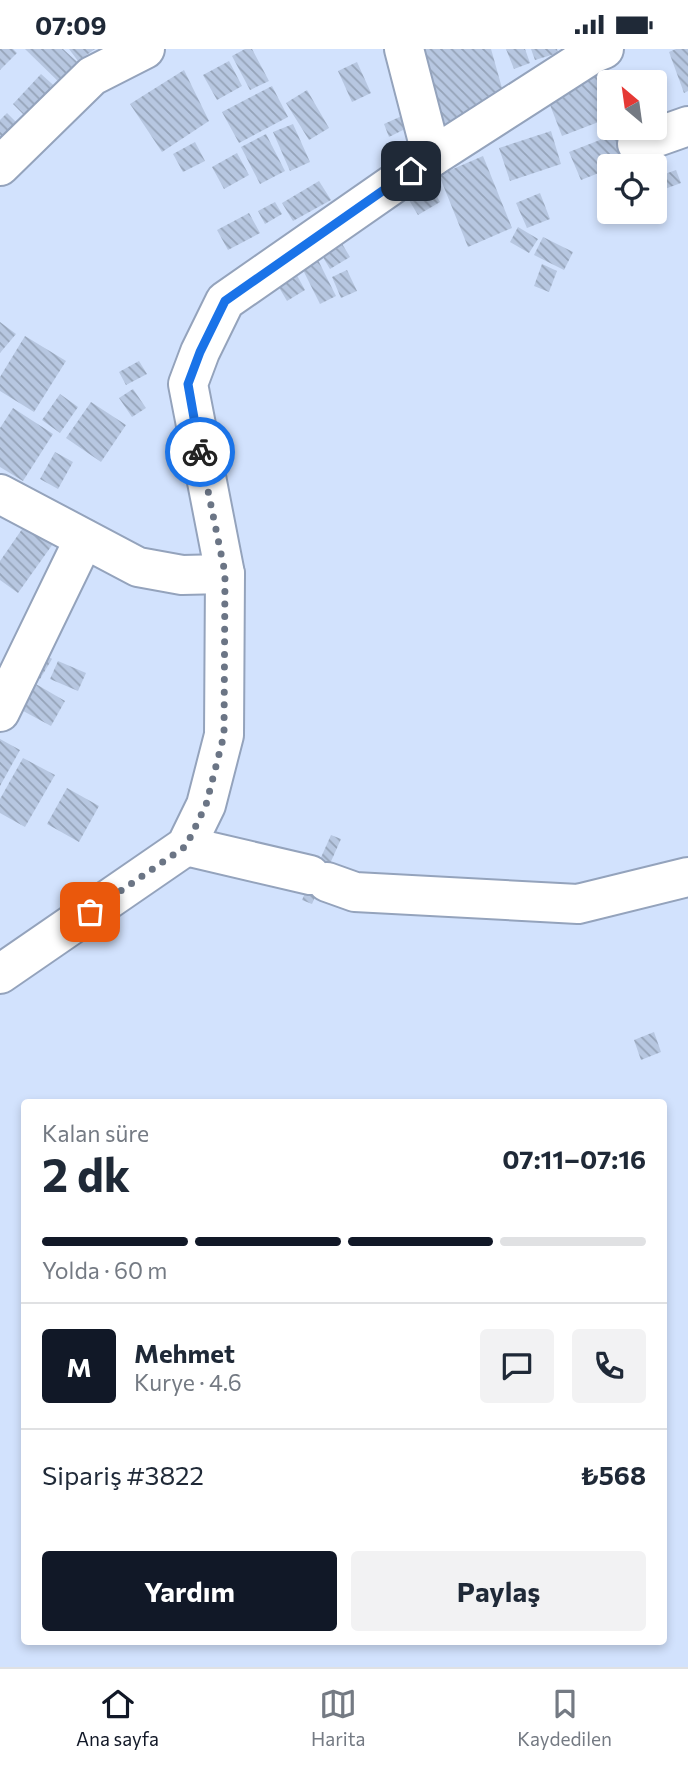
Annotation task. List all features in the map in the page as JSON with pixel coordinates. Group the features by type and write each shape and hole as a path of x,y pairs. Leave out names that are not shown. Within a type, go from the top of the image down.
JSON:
{"street":[{"path":"0,166 92,76 145,49"},
{"path":"404,49 432,157"},
{"path":"0,974 186,846 206,805 224,735 225,573 188,384 225,301 432,157 604,49"},
{"path":"637,144 688,126"},
{"path":"0,494 138,567 182,575 225,573"},
{"path":"0,712 84,539"},
{"path":"186,846 318,879 355,892 578,904 688,877"}],"building":[{"path":"0,49 13,49 17,53 0,70"},
{"path":"25,49 63,49 85,69 66,89"},
{"path":"69,49 95,49 78,61"},
{"path":"245,49 252,49 269,81 250,90 232,56"},
{"path":"417,49 491,49 502,88 437,135"},
{"path":"506,49 525,49 530,63 514,69"},
{"path":"531,49 557,49 558,53 535,60"},
{"path":"688,49 688,91 684,93 669,52"},
{"path":"229,61 242,86 217,100 203,75"},
{"path":"357,62 371,93 352,102 338,71"},
{"path":"184,70 209,121 162,152 130,104"},
{"path":"597,73 597,123 562,136 545,92"},
{"path":"41,74 60,91 31,122 13,104"},
{"path":"272,86 288,117 239,143 222,112"},
{"path":"307,90 329,128 309,140 286,103"},
{"path":"7,113 18,124 0,141 0,120"},
{"path":"404,115 409,127 389,137 384,124"},
{"path":"293,124 310,162 290,171 273,132"},
{"path":"551,131 561,164 510,181 499,148"},
{"path":"266,134 285,171 260,184 241,147"},
{"path":"600,140 626,140 632,154 597,154 597,174 581,180 569,152"},
{"path":"195,142 205,161 183,172 173,154"},
{"path":"237,153 249,175 224,189 212,167"},
{"path":"483,156 512,228 468,247 439,175"},
{"path":"676,170 681,183 667,188 667,173"},
{"path":"319,181 331,200 293,221 282,203"},
{"path":"429,182 440,202 418,215 406,195"},
{"path":"540,193 550,219 527,228 516,203"},
{"path":"275,202 282,214 265,224 258,211"},
{"path":"249,213 260,233 228,250 217,230"},
{"path":"518,227 538,239 529,253 510,242"},
{"path":"335,232 350,257 330,269 315,244"},
{"path":"543,237 573,252 564,270 534,255"},
{"path":"314,252 336,296 320,304 298,260"},
{"path":"542,264 557,271 549,292 534,286"},
{"path":"293,268 305,290 287,301 274,279"},
{"path":"347,270 357,291 341,298 332,277"},
{"path":"0,322 16,334 0,353"},
{"path":"25,336 66,361 34,412 0,391 0,377"},
{"path":"139,361 147,374 126,385 119,372"},
{"path":"133,389 146,408 132,417 119,398"},
{"path":"60,394 78,407 60,433 42,420"},
{"path":"91,402 126,425 101,462 66,438"},
{"path":"13,408 53,434 23,481 0,467 0,428"},
{"path":"55,452 73,462 58,489 40,479"},
{"path":"27,522 55,541 18,593 0,580 0,561"},
{"path":"36,649 52,659 40,679 24,670"},
{"path":"58,661 86,673 78,691 50,679"},
{"path":"29,680 65,701 51,726 14,706"},
{"path":"0,739 20,750 0,786"},
{"path":"23,758 55,775 25,827 0,813 0,799"},
{"path":"67,788 99,806 79,842 47,824"},
{"path":"331,835 341,839 312,904 302,900"},
{"path":"654,1032 661,1052 641,1060 634,1040"}],"way so far":[{"path":"90,912 186,846 206,805 224,735 225,573 200,452"}],"route":[{"path":"200,452 188,384 225,301 411,171"}]}
